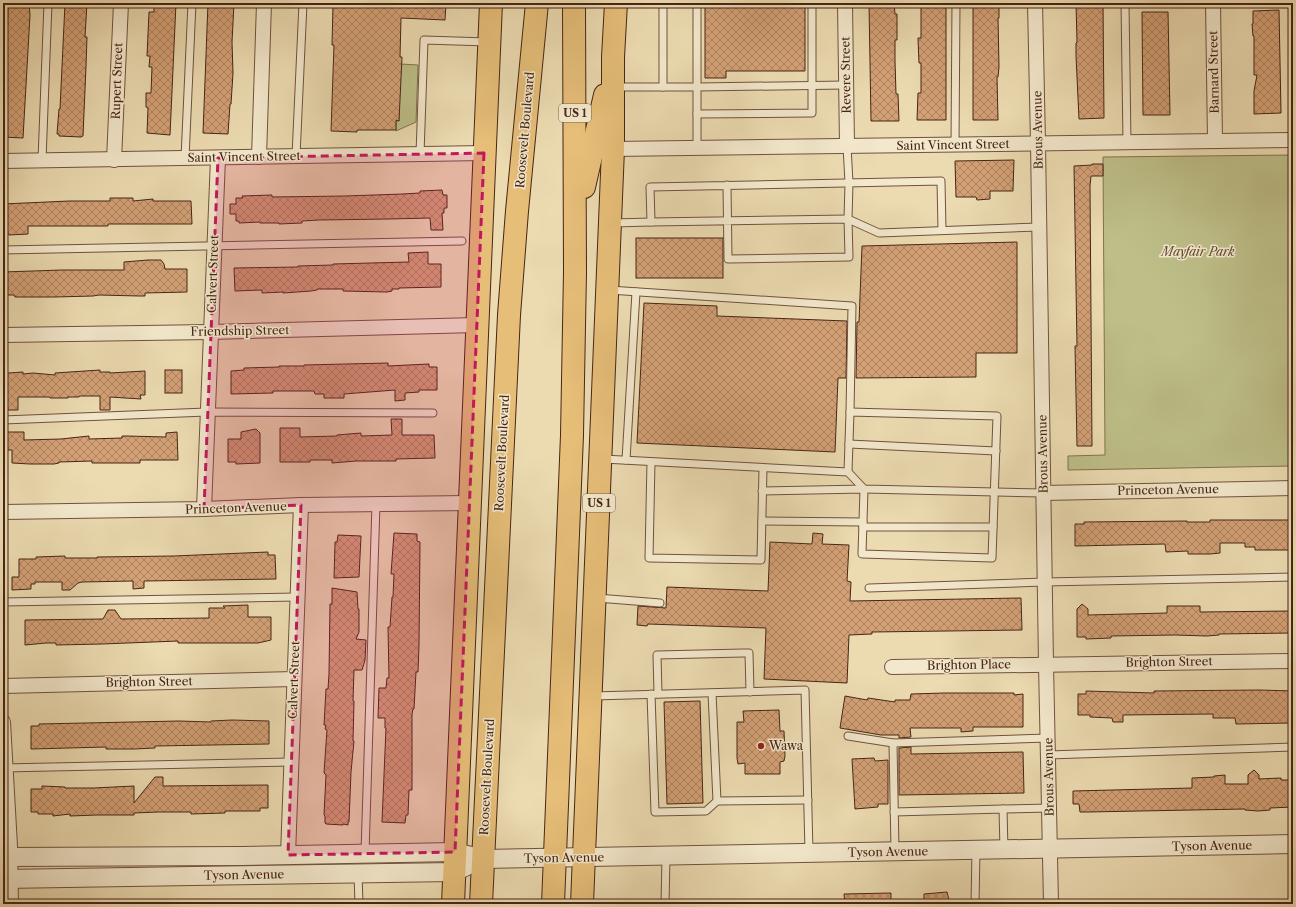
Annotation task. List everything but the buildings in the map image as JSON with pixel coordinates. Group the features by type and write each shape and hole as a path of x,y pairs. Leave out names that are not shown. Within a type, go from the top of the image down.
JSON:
{"highway":[{"path":"453,904 491,3"},
{"name":"Roosevelt Boulevard","path":"481,904 509,315 536,3"},
{"name":"US 1","path":"553,904 572,435 575,223 574,3"},
{"name":"US 1","path":"582,904 613,150 616,3"},
{"path":"575,223 614,57"},
{"path":"470,503 491,693"}],"street":[{"name":"Rupert Street","path":"114,160 120,3"},
{"path":"259,157 264,3"},
{"name":"Revere Street","path":"845,3 847,146"},
{"name":"Brous Avenue","path":"1035,3 1044,582 1051,904"},
{"name":"Barnard Street","path":"1213,3 1215,141"},
{"name":"Saint Vincent Street","path":"613,150 1293,140"},
{"name":"Saint Vincent Street","path":"3,161 484,153"},
{"name":"Calvert Street","path":"204,509 218,158"},
{"name":"Friendship Street","path":"3,335 211,332 477,325"},
{"name":"Princeton Avenue","path":"1043,493 1293,488"},
{"name":"Princeton Avenue","path":"3,512 204,509 301,505 470,503"},
{"name":"Calvert Street","path":"288,855 301,505"},
{"name":"Brighton Street","path":"1046,664 1293,661"},
{"name":"Brighton Place","path":"892,667 1046,664"},
{"name":"Brighton Street","path":"3,686 294,679"},
{"path":"3,722 7,879 11,904"},
{"name":"Tyson Avenue","path":"7,879 242,874 358,874 483,859 1293,844"},
{"name":"Tyson Avenue","path":"7,857 365,854 455,862"},
{"path":"242,856 242,874"}],"lane":[{"path":"42,160 48,3"},
{"path":"185,158 192,3"},
{"path":"296,156 303,3"},
{"path":"663,3 663,87"},
{"path":"697,3 697,148"},
{"path":"697,114 812,113 812,3"},
{"path":"955,145 956,3"},
{"path":"1125,3 1127,142"},
{"path":"420,154 424,40 489,42"},
{"path":"614,87 846,85"},
{"path":"727,185 728,259 849,257 849,183 847,146"},
{"path":"651,222 650,187 941,181 942,230"},
{"path":"610,222 848,219 879,233 1039,227"},
{"path":"3,250 462,241"},
{"path":"607,290 852,306 848,472"},
{"path":"626,460 636,292"},
{"path":"3,420 207,412 433,413"},
{"path":"600,459 848,472 864,489 862,554 992,558 997,416 850,412"},
{"path":"849,444 996,451"},
{"path":"651,462 649,558 760,560 763,468"},
{"path":"762,491 864,489 1043,493"},
{"path":"365,854 376,504"},
{"path":"762,522 993,527"},
{"path":"869,588 1044,582 1293,577"},
{"path":"3,602 297,597"},
{"path":"595,598 660,603"},
{"path":"750,692 749,653 657,655 654,694 655,812 706,811 718,801 808,800"},
{"path":"591,696 805,690 809,853"},
{"path":"712,692 718,801"},
{"path":"848,736 892,743 1048,738"},
{"path":"892,743 895,852"},
{"path":"1048,754 1293,747"},
{"path":"4,768 291,762"},
{"path":"894,812 1050,808"},
{"path":"1003,809 1004,850"},
{"path":"975,904 976,850"},
{"path":"665,904 666,856"},
{"path":"358,874 359,904"}],"highlighted area":[{"path":"484,153 455,852 288,855 301,505 204,509 218,158"}],"green space":[{"path":"400,64 418,65 416,122 396,131 396,121 399,121"},
{"name":"Mayfair Park","path":"1293,155 1293,466 1068,470 1068,456 1105,455 1103,157"}],"place":[{"name":"Wawa","path":"761,746"}]}
